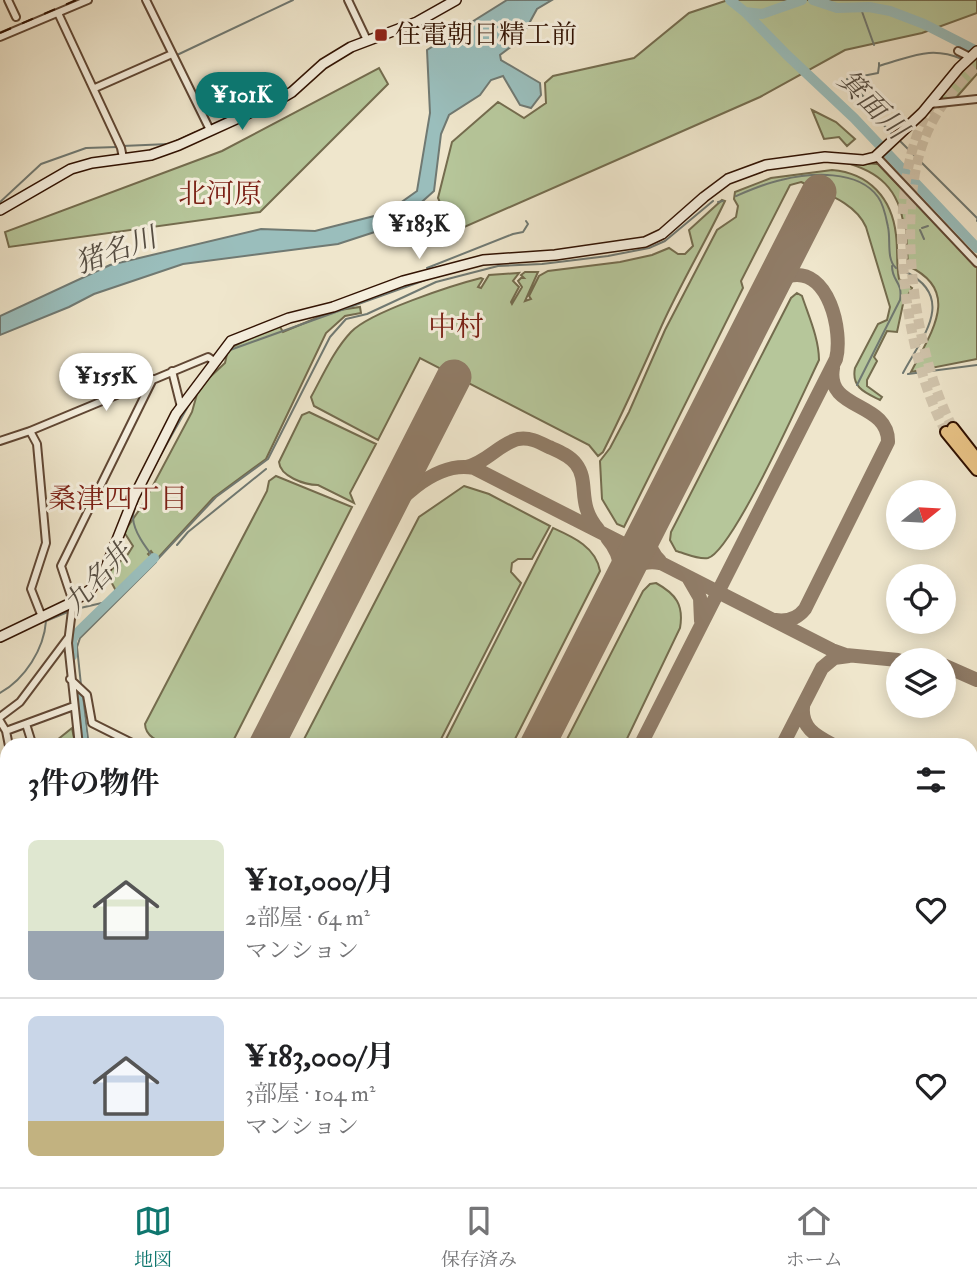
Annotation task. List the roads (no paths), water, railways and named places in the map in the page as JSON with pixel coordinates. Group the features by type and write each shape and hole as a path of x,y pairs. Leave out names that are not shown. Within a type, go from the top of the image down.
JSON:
{"highway":[{"path":"977,459 950,430 977,470"}],"street":[{"path":"8,0 16,17"},
{"path":"0,37 88,0"},
{"path":"146,0 210,130"},
{"path":"348,0 366,40"},
{"path":"0,210 71,169 151,155 280,99 292,92 323,64 366,40 417,22 456,0"},
{"path":"58,13 95,88 123,158"},
{"path":"0,636 73,602 91,589 105,570 134,497 181,407 231,341 289,318 333,307 403,281 495,258 555,256 651,239 662,234 729,179 766,165 825,157 863,160 877,156 930,104 973,54 958,51"},
{"path":"95,88 172,54"},
{"path":"930,104 977,99"},
{"path":"877,156 977,262"},
{"path":"0,441 208,357 214,361"},
{"path":"172,371 181,407"},
{"path":"78,738 68,638 73,602 61,566 153,379"},
{"path":"30,431 37,444 46,543 31,584 42,617"},
{"path":"7,738 0,719 20,702 68,638"},
{"path":"70,679 86,695 92,723 122,738"},
{"path":"6,731 74,706"},
{"path":"26,724 31,738"}],"water":[{"name":"猪名川","path":"507,0 552,0 537,9 520,40 500,55 501,60 540,83 541,95 531,108 520,105 503,76 491,80 480,95 449,115 441,134 434,191 396,225 338,244 183,264 94,294 0,335 0,316 110,265 261,229 315,231 386,213 417,191 430,113 427,50"}],"waterway":[{"path":"177,55 293,0"},
{"name":"箕面川","path":"730,0 854,118 977,248"},
{"path":"745,12 762,14 802,0"},
{"path":"813,0 837,8 869,7 890,11 924,24 977,51"},
{"path":"860,6 874,45"},
{"path":"879,63 879,66 914,55 932,53 962,59"},
{"path":"877,111 847,79 878,73 879,66"},
{"path":"881,122 893,135"},
{"path":"174,142 196,132"},
{"path":"899,140 977,218"},
{"path":"122,146 169,144"},
{"path":"0,202 41,164 86,148 117,147"},
{"path":"736,196 770,183 806,176 833,175 858,182 869,188 882,204 888,227 891,260 896,268"},
{"path":"192,399 148,479 135,509 133,518 136,529 156,561 216,497 268,459 330,337 346,319 367,314 436,282 498,266 542,264 649,248 665,241 713,201"},
{"path":"718,202 723,201"},
{"name":"九名井","path":"427,268 523,232 528,224 526,221"},
{"path":"922,228 928,226"},
{"path":"920,230 924,239"},
{"path":"857,385 900,300 900,289 892,266"},
{"path":"903,373 926,332 932,306 930,294 921,282 906,272"},
{"name":"九名井","path":"230,350 428,279"},
{"path":"908,374 977,365"},
{"path":"177,545 188,532 266,469"},
{"name":"九名井","path":"72,656 72,640 75,635 154,558"},
{"path":"81,685 77,647 80,638 156,562"},
{"name":"九名井","path":"76,609 106,602 126,585"},
{"path":"0,693 17,680 32,662 46,621 70,611"},
{"path":"82,694 88,738"},
{"name":"九名井","path":"77,696 82,738"}],"tunnel":[{"path":"953,428 928,364 919,326 910,246 911,207 915,171 928,129 946,100 977,66"},
{"path":"932,104 916,138 906,177 902,222 903,268 918,359 946,432"}],"railway":[{"path":"0,33 76,0"}],"place":[{"name":"住電朝日精工前","path":"381,35"}],"district":[{"name":"北河原","path":"220,194"},
{"name":"中村","path":"456,327"},
{"name":"桑津四丁目","path":"118,499"}]}
